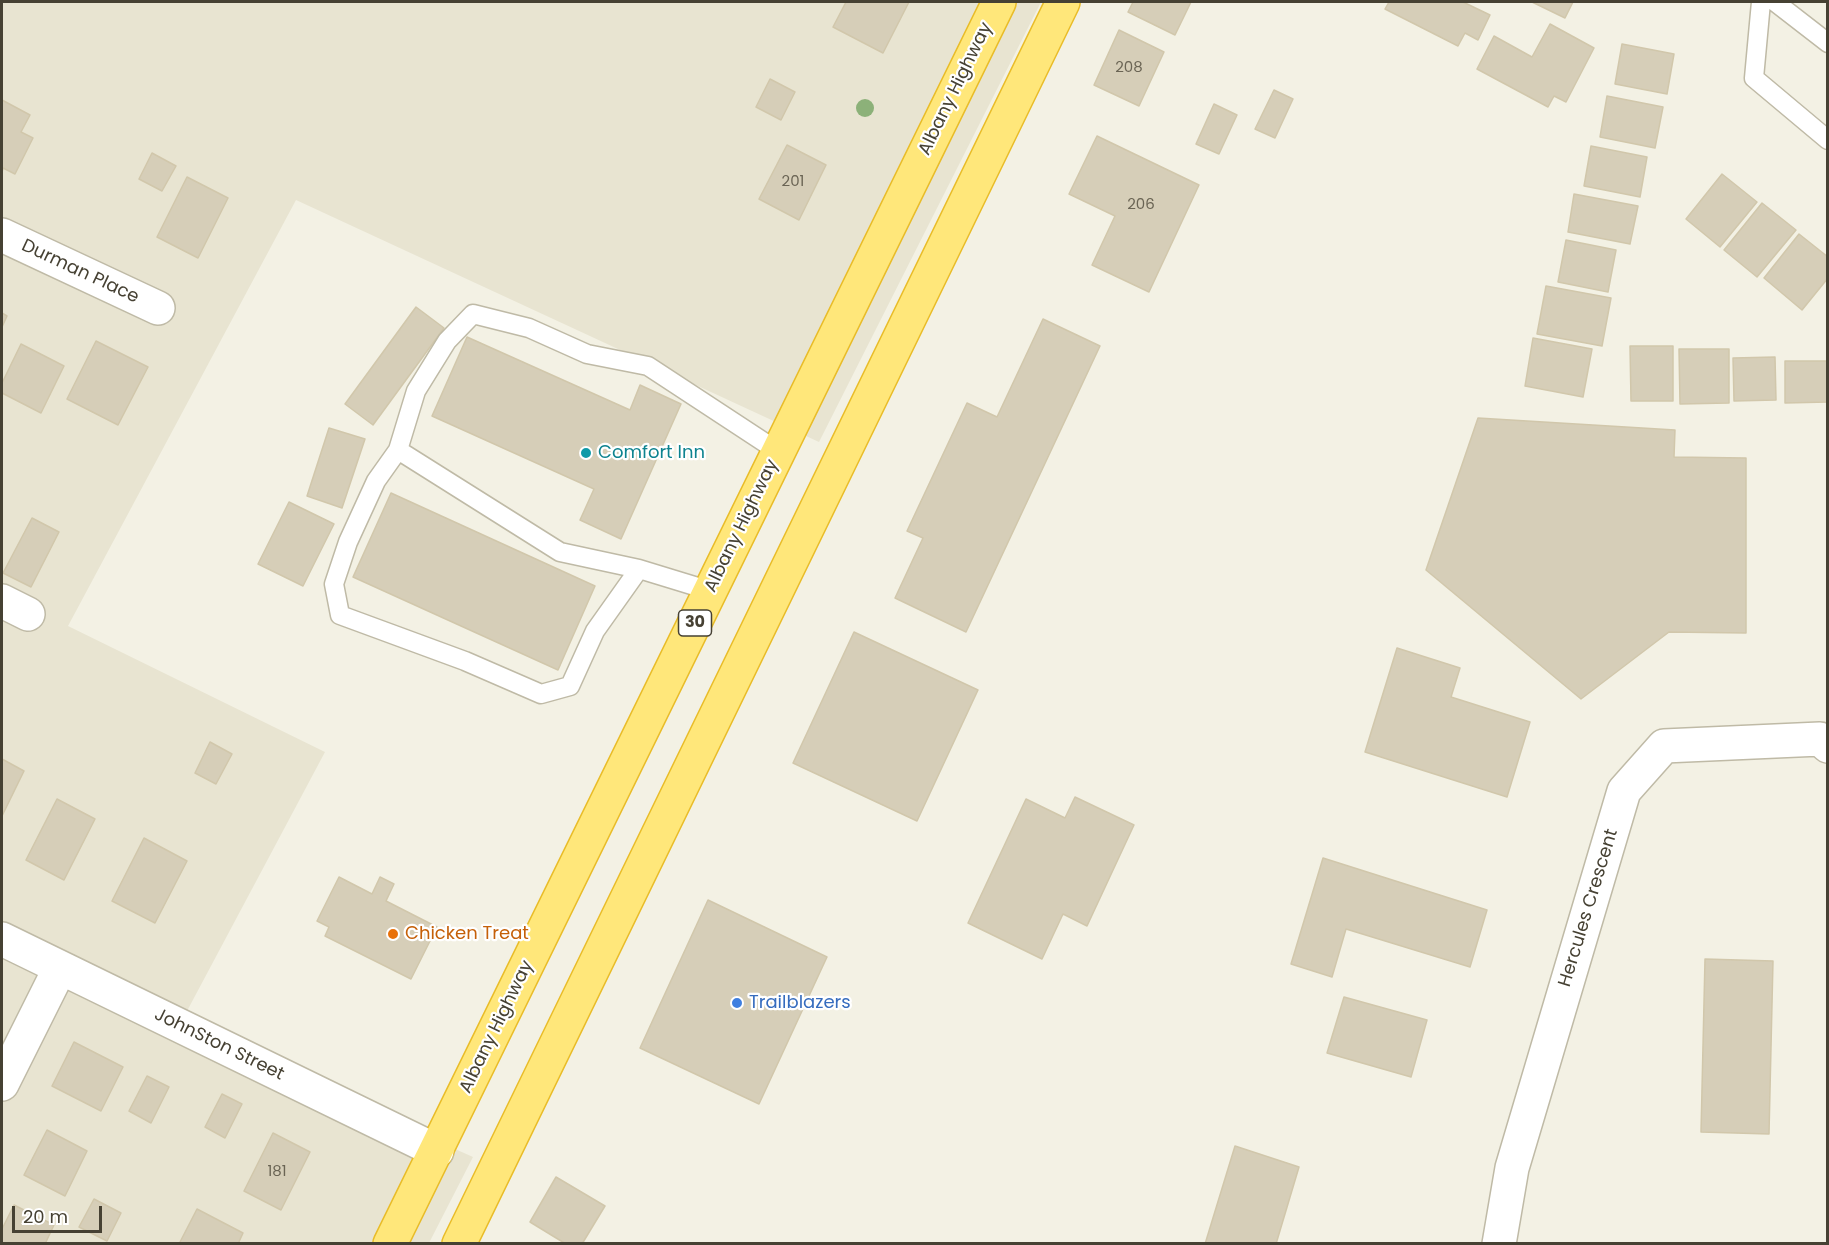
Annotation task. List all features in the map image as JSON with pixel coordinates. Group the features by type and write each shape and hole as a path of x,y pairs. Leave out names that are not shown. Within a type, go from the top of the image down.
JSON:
{"highway":[{"name":"Albany Highway","path":"390,1244 999,2"},
{"path":"459,1244 1063,2"}],"street":[{"name":"Durman Place","path":"2,235 158,308"},
{"name":"Hercules Crescent","path":"1499,1244 1512,1168 1624,791 1664,746 1820,739 1827,746"},
{"name":"JohnSton Street","path":"2,939 436,1151"},
{"path":"2,1084 60,968"}],"lane":[{"path":"1761,2 1754,78 1827,140"},
{"path":"1775,2 1827,43"},
{"path":"639,569 596,631 570,686 541,694 465,661 339,615 334,584 348,542 376,481 398,450 416,391 447,341 473,314 529,328 587,354 648,366 778,452"},
{"path":"398,450 560,552 639,569 711,591"}],"shaded area":[{"path":"2,2 1041,2 819,442 296,200 68,626 325,752 179,1026 473,1157 429,1243 2,1244"}],"building":[{"path":"846,2 909,2 883,53 833,27"},
{"path":"1133,2 1191,2 1175,35 1128,12"},
{"path":"1389,2 1463,2 1490,15 1478,40 1465,33 1458,46 1385,9"},
{"path":"1532,2 1573,2 1565,18"},
{"path":"1550,24 1594,48 1566,102 1554,96 1548,107 1477,69 1494,36 1532,57"},
{"path":"1119,30 1164,52 1139,106 1094,85"},
{"path":"1622,44 1674,54 1667,94 1615,84"},
{"path":"770,79 795,92 781,120 756,107"},
{"path":"1274,90 1293,99 1275,138 1255,129"},
{"path":"1607,96 1663,107 1655,148 1600,137"},
{"path":"2,100 30,115 21,132 33,138 15,174 3,168 2,172"},
{"path":"1214,104 1237,115 1219,154 1196,144"},
{"path":"1097,136 1199,185 1149,292 1092,265 1115,216 1069,194"},
{"path":"787,145 826,165 799,220 759,199"},
{"path":"1591,146 1647,157 1640,197 1584,186"},
{"path":"152,153 176,166 162,191 139,179"},
{"path":"1722,174 1757,202 1720,247 1686,219"},
{"path":"187,177 228,198 198,258 157,237"},
{"path":"1574,194 1638,206 1630,244 1568,232"},
{"path":"1762,203 1796,230 1757,277 1724,250"},
{"path":"1799,234 1828,257 1828,278 1802,310 1764,278"},
{"path":"1566,240 1616,250 1608,292 1558,282"},
{"path":"1546,286 1611,298 1602,346 1537,334"},
{"path":"416,307 444,328 373,425 345,404"},
{"path":"2,313 7,316 2,327"},
{"path":"1043,319 1100,346 966,632 895,598 923,538 907,531 967,403 997,417"},
{"name":"Comfort Inn","path":"467,337 630,410 640,385 681,404 621,539 580,520 594,489 432,416"},
{"path":"1533,338 1592,349 1583,397 1525,386"},
{"path":"96,341 148,367 118,425 67,399"},
{"path":"21,344 64,366 41,413 2,393 2,383"},
{"path":"1630,346 1673,346 1673,401 1631,401"},
{"path":"1679,349 1729,349 1729,403 1680,404"},
{"path":"1775,357 1776,400 1734,401 1733,358"},
{"path":"1785,361 1828,361 1828,402 1785,403"},
{"path":"1478,418 1675,430 1674,457 1746,458 1746,633 1669,632 1581,699 1426,570"},
{"path":"329,428 365,439 342,508 307,496"},
{"path":"391,493 595,586 558,670 353,577"},
{"path":"289,502 334,524 303,586 258,564"},
{"path":"32,518 59,532 31,587 3,573"},
{"path":"854,632 978,690 917,821 793,763"},
{"path":"1397,648 1460,668 1451,697 1530,722 1507,797 1365,752"},
{"path":"210,742 232,754 216,784 195,773"},
{"path":"2,759 24,771 2,816"},
{"path":"1075,797 1134,825 1087,926 1063,914 1042,959 968,923 1026,799 1065,818"},
{"path":"57,799 95,819 64,880 26,860"},
{"path":"144,838 187,861 155,923 112,901"},
{"path":"1323,858 1487,910 1470,967 1346,929 1332,977 1291,964"},
{"path":"339,877 372,894 380,877 394,884 386,901 437,927 411,979 325,936 329,927 317,921"},
{"path":"708,900 827,957 759,1104 640,1048"},
{"path":"1705,959 1773,961 1769,1134 1701,1132"},
{"path":"1344,997 1427,1020 1411,1077 1327,1053"},
{"path":"74,1042 123,1067 101,1111 52,1086"},
{"path":"147,1076 169,1087 151,1123 129,1111"},
{"path":"222,1094 242,1104 225,1138 205,1127"},
{"path":"47,1130 87,1151 65,1196 24,1175"},
{"path":"273,1133 310,1152 281,1210 244,1191"},
{"path":"1235,1146 1299,1167 1276,1244 1205,1244"},
{"path":"556,1177 605,1206 582,1244 566,1244 530,1222"},
{"path":"94,1199 121,1213 107,1241 79,1227"},
{"path":"14,1205 54,1225 45,1244 2,1244 2,1229"},
{"path":"197,1209 243,1233 238,1244 179,1244"}],"place":[{"name":"Comfort Inn","path":"586,453"},
{"name":"Chicken Treat","path":"393,934"},
{"name":"Trailblazers","path":"737,1003"}]}
